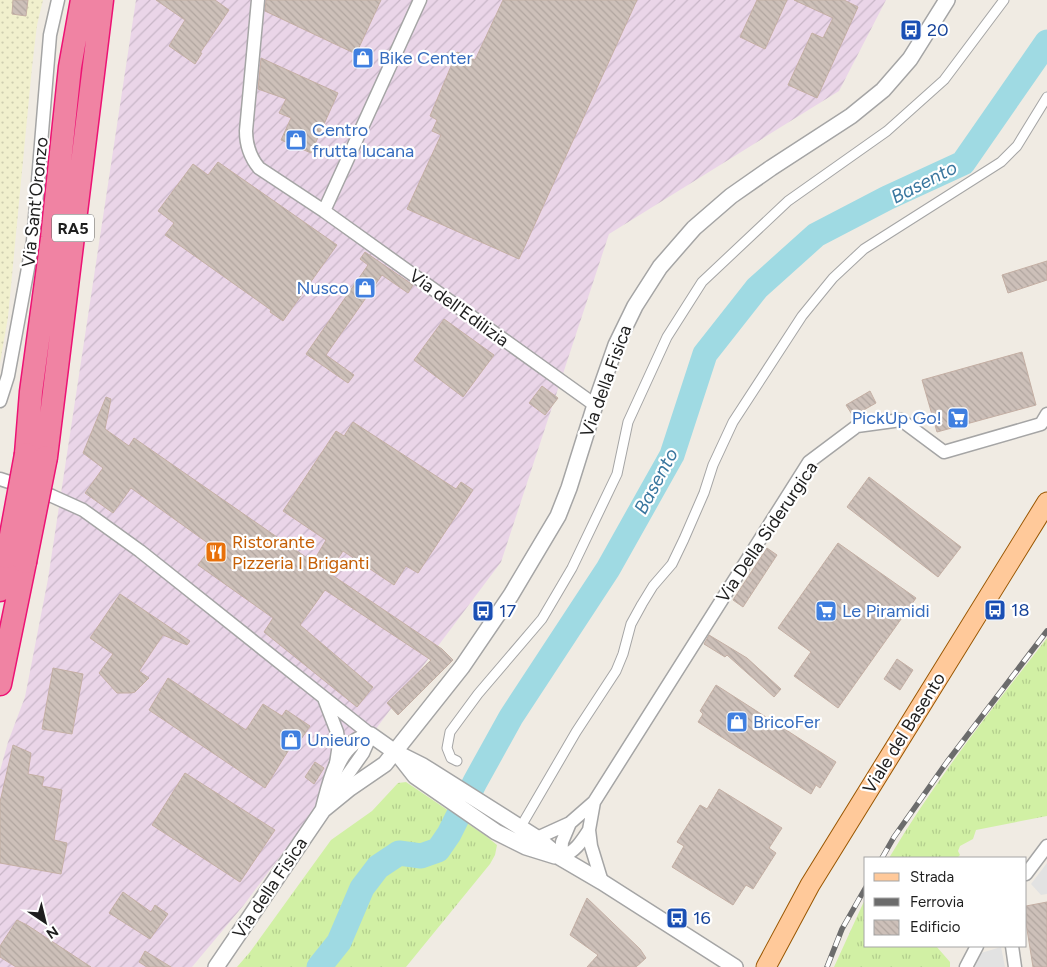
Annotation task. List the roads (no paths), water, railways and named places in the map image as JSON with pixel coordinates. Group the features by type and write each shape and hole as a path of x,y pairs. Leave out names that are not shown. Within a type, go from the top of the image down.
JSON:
{"highway":[{"name":"RA5","path":"36,456 31,392 52,238 70,67 82,0"},
{"name":"RA5","path":"0,684 16,560 36,456 102,0"},
{"name":"RA5","path":"0,590 16,560"}],"main road":[{"name":"Viale del Basento","path":"766,967 810,885 1047,502"}],"street":[{"name":"Via Sant'Oronzo","path":"0,401 8,376 33,241 50,35 58,0"},
{"name":"Via dell'Edilizia","path":"258,0 246,131 248,150 259,168 324,211 595,405"},
{"path":"324,211 420,0"},
{"name":"Via della Fisica","path":"216,967 323,810 350,788 385,764 488,631 558,516 570,488 608,365 624,325 646,288 676,247 711,212 744,186 852,116 878,94 910,59 947,0"},
{"path":"457,761 451,758 447,748 450,732 478,694 542,619 572,568 617,474 628,422 667,337 702,282 788,200 887,132 944,80 1004,0"},
{"path":"520,828 576,732 616,671 631,624 653,586 672,564 733,422 802,316 833,278 864,249 1002,162 1017,146 1047,97"},
{"name":"Via Della Siderurgica","path":"537,838 570,823 594,802 809,462 857,426 901,420 944,452 1040,424 1047,414"},
{"path":"0,479 52,496 83,510 140,551 324,698 419,771 500,825 526,847 561,858"},
{"path":"324,698 337,732 339,744 336,764"},
{"path":"323,810 363,753 371,735"},
{"name":"Via della Fisica","path":"323,810 336,764 352,743 360,737 371,735"},
{"name":"Via Della Siderurgica","path":"561,858 573,852 579,846 588,830 594,802"},
{"name":"Via Della Siderurgica","path":"561,858 562,842 570,823"},
{"path":"500,825 520,828 537,838 561,858 735,967"},
{"name":"Via Della Siderurgica","path":"588,830 602,882"},
{"path":"1027,873 1047,846"},
{"path":"966,967 976,947"},
{"path":"1012,947 1015,967"}],"waterway":[{"name":"Basento","path":"319,967 339,942 362,888 378,867 399,853 421,856 438,850 449,834 511,717 608,569 672,455 705,354 757,288 816,235 887,198 963,163 1047,42"}],"railway":[{"path":"883,857 894,837 947,762 1047,631"},
{"path":"827,967 842,929 864,890"}],"place":[{"name":"20","path":"911,30"},
{"name":"Bike Center","path":"363,58"},
{"name":"Centro frutta lucana","path":"296,140"},
{"name":"Nusco","path":"365,288"},
{"name":"PickUp Go!","path":"958,418"},
{"name":"Ristorante Pizzeria I Briganti","path":"216,552"},
{"name":"18","path":"995,610"},
{"name":"17","path":"483,611"},
{"name":"Le Piramidi","path":"826,611"},
{"name":"BricoFer","path":"737,722"},
{"name":"Unieuro","path":"291,740"},
{"name":"16","path":"677,918"}]}
